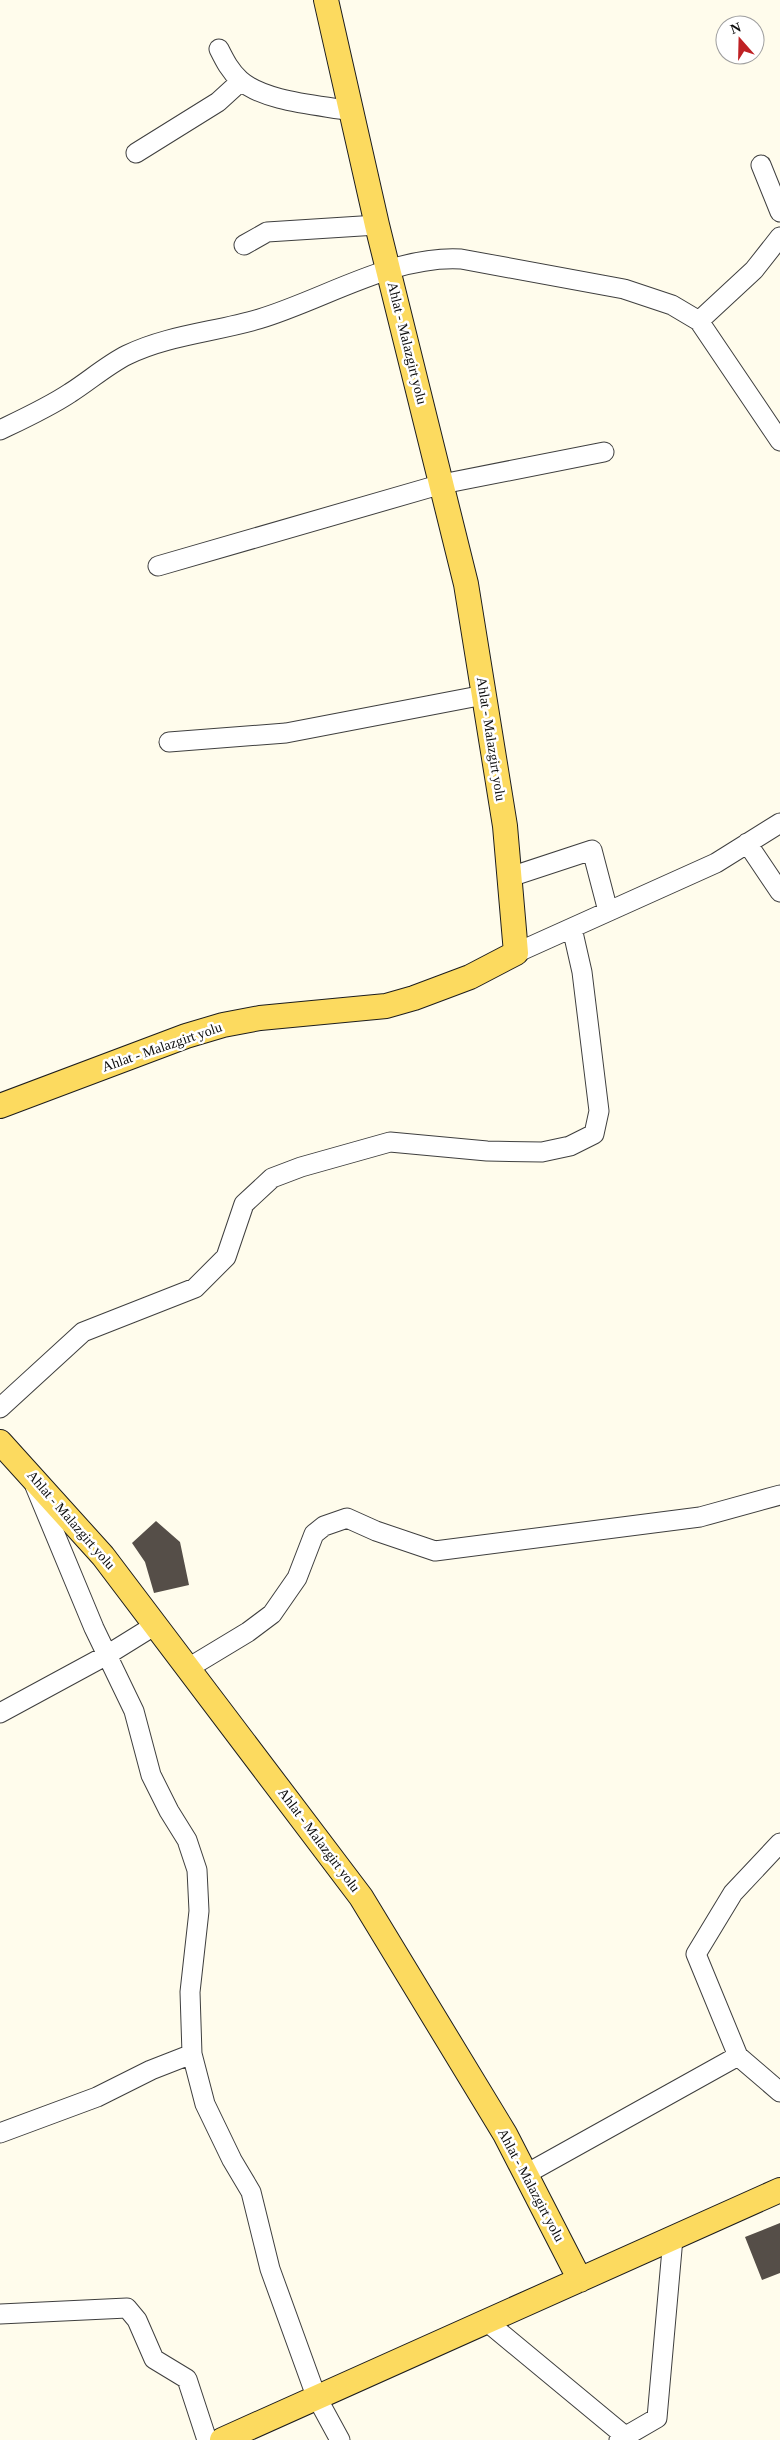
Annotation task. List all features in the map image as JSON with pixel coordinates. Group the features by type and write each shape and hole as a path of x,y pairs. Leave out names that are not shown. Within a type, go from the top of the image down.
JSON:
{"main road":[{"name":"Ahlat - Malazgirt yolu","path":"0,1106 186,1036 223,1025 260,1018 386,1006 414,998 470,977 516,953 510,877 466,584 389,270 376,225 326,0"},
{"name":"Ahlat - Malazgirt yolu","path":"0,1442 103,1556 190,1667 362,1897 505,2134 580,2280"},
{"path":"230,2438 316,2396 780,2190"}],"street":[{"path":"219,48 229,68 241,81 268,95 352,111"},
{"path":"136,153 218,102 241,81"},
{"path":"760,164 780,212"},
{"path":"244,245 267,232 376,225"},
{"path":"699,321 754,270 780,237"},
{"path":"0,430 69,394 118,360 144,347 257,320 389,270 422,261 461,259 624,289 672,305 699,321 780,441"},
{"path":"158,566 442,484 604,452"},
{"path":"169,742 286,732 484,695"},
{"path":"516,953 716,863 780,823"},
{"path":"747,843 780,892"},
{"path":"510,877 592,850 608,911"},
{"path":"0,1408 83,1332 195,1288 226,1258 244,1204 272,1178 301,1166 390,1142 487,1152 542,1152 570,1146 594,1134 599,1111 582,972 572,928"},
{"path":"28,1471 107,1655 134,1711 151,1775 169,1811 187,1840 197,1870 199,1911 190,1992 192,2054 204,2104 232,2160 251,2192 270,2269 316,2396 340,2440"},
{"path":"190,1667 272,1614 297,1578 314,1534 324,1526 347,1518 376,1531 435,1551 700,1517 780,1495"},
{"path":"0,1713 107,1655 157,1624"},
{"path":"780,1842 733,1894 696,1954 738,2056 780,2092"},
{"path":"0,2134 97,2097 151,2070 192,2054"},
{"path":"526,2174 738,2056"},
{"path":"486,2320 634,2436 657,2418 673,2238"},
{"path":"0,2314 127,2308 137,2320 154,2359 186,2379 207,2440"}],"building":[{"path":"156,1521 180,1542 189,1585 154,1593 145,1562 132,1543"},
{"path":"780,2223 780,2273 762,2280 745,2237"}]}
